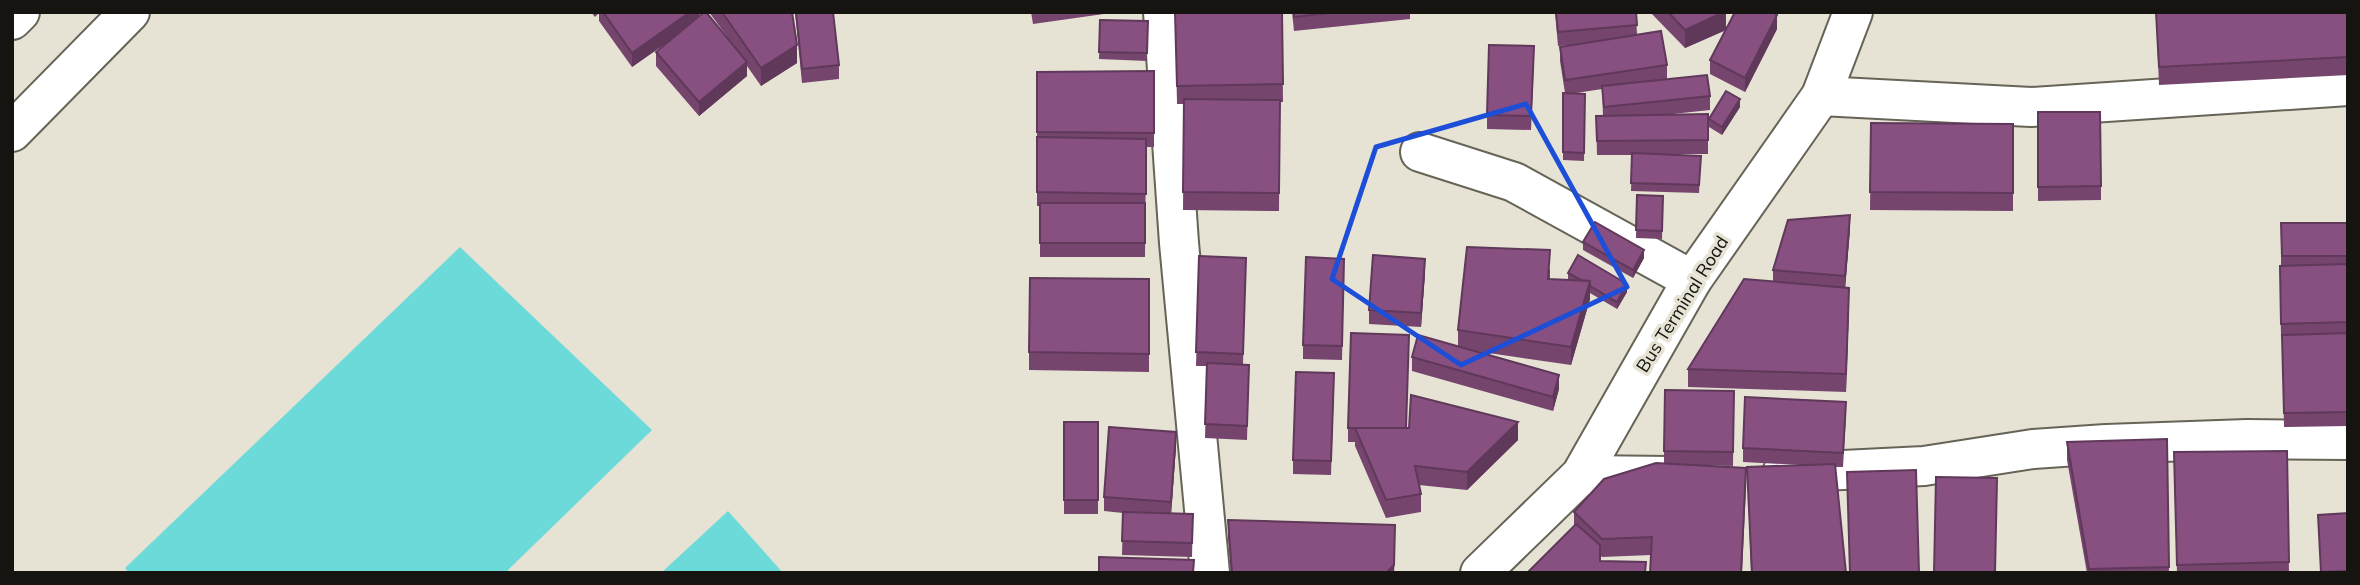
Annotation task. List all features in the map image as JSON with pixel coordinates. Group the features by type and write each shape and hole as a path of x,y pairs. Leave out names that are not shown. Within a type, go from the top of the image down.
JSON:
{"main road":[{"path":"12,20 20,12"},
{"path":"12,132 130,12"},
{"path":"1163,12 1179,243 1210,573"},
{"name":"Bus Terminal Road","path":"1480,573 1581,475 1692,280 1821,96 1853,12"},
{"path":"1821,96 2031,107 2348,86"},
{"path":"1420,152 1514,182 1692,280"},
{"path":"1753,474 1924,466 2033,449 2106,444 2247,439 2348,440"},
{"path":"1581,475 1701,476"}],"highlighted area":[{"path":"1526,104 1627,287 1461,365 1332,279 1376,147"}],"water":[{"path":"460,247 652,430 505,573 129,573 125,568"},
{"path":"728,511 783,573 661,573"}],"building":[{"path":"603,12 690,12 632,53"},
{"path":"704,12 747,62 699,102 656,52"},
{"path":"722,12 792,12 797,45 761,68"},
{"path":"796,12 833,12 839,65 802,69"},
{"path":"1175,12 1282,12 1283,84 1177,86"},
{"path":"1294,12 1339,12 1294,17"},
{"path":"1556,12 1636,12 1637,25 1558,32"},
{"path":"1668,12 1724,12 1685,30"},
{"path":"1735,12 1772,12 1777,15 1745,78 1710,60"},
{"path":"2156,12 2348,12 2348,57 2159,67"},
{"path":"1100,20 1148,21 1147,53 1099,52"},
{"path":"1661,31 1667,65 1565,80 1560,47"},
{"path":"1489,45 1534,46 1531,116 1487,115"},
{"path":"1154,71 1154,133 1037,132 1037,72"},
{"path":"1707,75 1710,96 1604,107 1602,86"},
{"path":"1726,91 1740,99 1722,127 1709,119"},
{"path":"1563,93 1585,94 1584,153 1563,152"},
{"path":"1184,99 1280,100 1279,193 1183,192"},
{"path":"2038,112 2100,112 2101,186 2038,187"},
{"path":"1708,114 1708,140 1597,141 1596,116"},
{"path":"1871,123 2013,124 2013,193 1870,192"},
{"path":"1037,137 1146,139 1146,194 1037,192"},
{"path":"1632,153 1701,156 1699,185 1631,183"},
{"path":"1637,195 1663,196 1662,231 1636,230"},
{"path":"1040,203 1145,203 1145,243 1040,243"},
{"path":"1850,215 1845,276 1773,270 1788,220"},
{"path":"1595,222 1644,250 1633,270 1583,242"},
{"path":"2281,223 2348,223 2348,256 2282,256"},
{"path":"1467,247 1550,250 1548,279 1590,281 1571,347 1458,330"},
{"path":"1373,255 1425,259 1421,313 1369,310"},
{"path":"1578,255 1627,284 1617,302 1590,286 1590,281 1581,280 1568,273"},
{"path":"1199,256 1246,258 1243,354 1196,352"},
{"path":"1306,257 1344,259 1342,346 1303,345"},
{"path":"2348,264 2348,322 2281,324 2280,266"},
{"path":"1030,278 1149,279 1149,354 1029,352"},
{"path":"1744,279 1849,288 1846,374 1688,369"},
{"path":"1351,333 1409,335 1406,428 1348,428"},
{"path":"2348,333 2348,412 2284,413 2282,335"},
{"path":"1418,335 1559,375 1553,397 1412,357"},
{"path":"1207,363 1249,365 1247,426 1205,424"},
{"path":"1296,372 1334,373 1331,461 1293,460"},
{"path":"1665,390 1734,391 1733,452 1664,451"},
{"path":"1411,395 1518,422 1467,472 1415,466 1421,494 1386,500 1355,428 1409,428"},
{"path":"1745,397 1846,402 1843,453 1743,448"},
{"path":"1064,422 1098,422 1098,500 1064,500"},
{"path":"1109,427 1176,432 1171,502 1104,497"},
{"path":"2167,439 2169,567 2089,569 2067,442"},
{"path":"2287,451 2289,562 2177,565 2174,452"},
{"path":"1656,463 1746,468 1741,573 1650,573 1652,537 1602,539 1574,512 1604,479"},
{"path":"1835,464 1846,573 1752,573 1747,467"},
{"path":"1916,470 1919,573 1850,573 1847,472"},
{"path":"1936,477 1997,478 1995,573 1934,573"},
{"path":"1123,512 1193,514 1192,543 1122,541"},
{"path":"2348,513 2348,571 2321,572 2318,515"},
{"path":"1228,520 1395,525 1394,565 1386,573 1232,573"},
{"path":"1576,524 1600,545 1600,561 1646,562 1645,573 1527,573"},
{"path":"1099,557 1194,560 1193,573 1099,573"}]}
